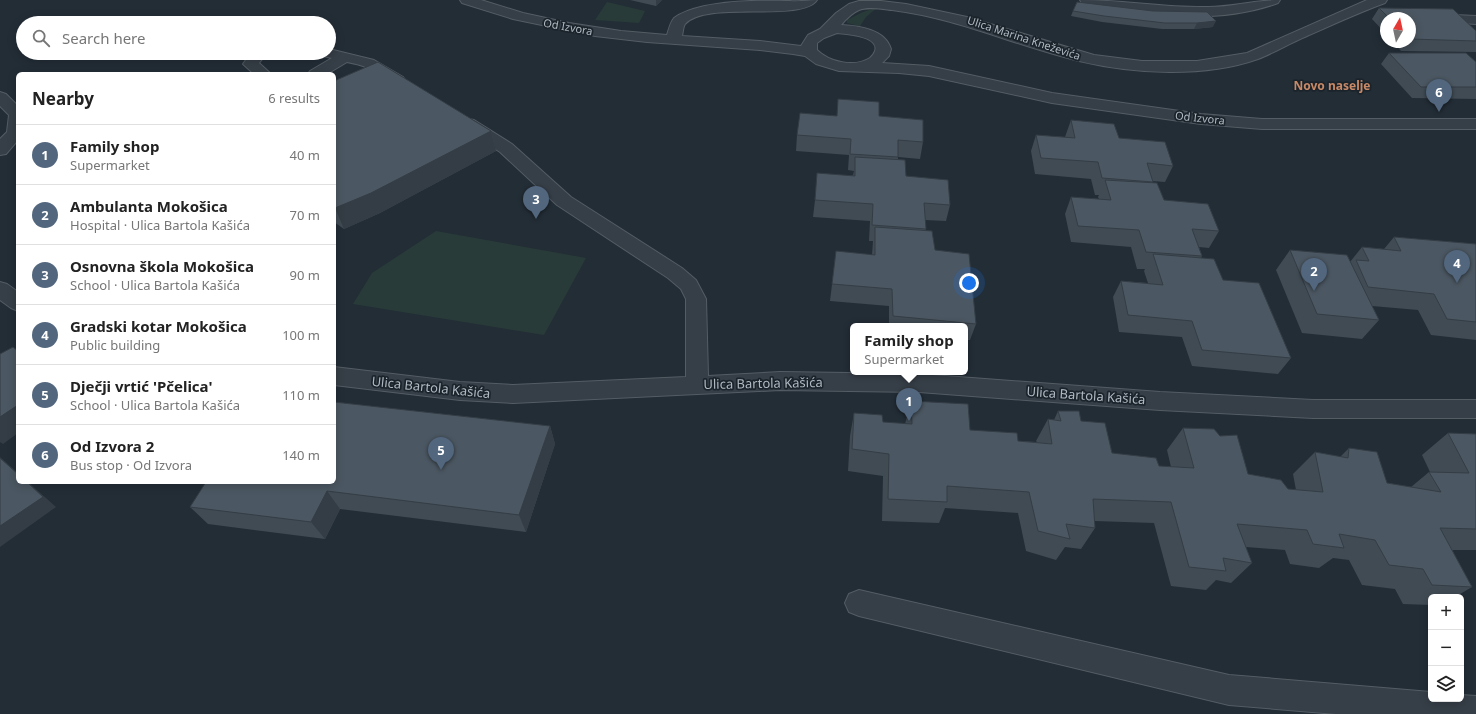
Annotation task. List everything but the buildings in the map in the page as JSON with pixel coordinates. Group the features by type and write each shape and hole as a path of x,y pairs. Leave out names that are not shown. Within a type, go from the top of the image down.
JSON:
{"street":[{"name":"Od Izvora","path":"466,0 500,12 547,24 586,31 673,40 764,46 810,52 819,60 833,65 929,71 1052,98 1201,119 1283,125 1476,124"},
{"path":"673,40 680,21 693,8 713,1 743,1 794,6 810,0"},
{"path":"1087,0 1141,8 1193,11 1252,8 1273,0"},
{"name":"Ulica Marina Kneževića","path":"821,32 846,12 858,5 876,2 894,2 921,6 1091,59 1124,64 1190,66 1252,56 1368,5"},
{"path":"1342,3 1368,5 1391,12"},
{"name":"Ulica Marina Kneževića","path":"871,35 870,27 873,20 884,10 899,7 921,6"},
{"path":"1418,16 1476,20"},
{"path":"810,52 809,46 811,40 821,32 849,29 871,35"},
{"name":"Od Izvora","path":"764,46 802,40 821,32"},
{"name":"Od Izvora","path":"871,35 879,40 883,46 895,55 929,71"},
{"path":"855,67 874,62 883,52 883,46"},
{"path":"337,55 369,63 408,87"},
{"path":"254,60 251,64 261,72"},
{"path":"318,72 331,60"},
{"path":"0,97 16,113"},
{"name":"Ulica Bartola Kašića","path":"454,116 506,148 564,201 675,273 689,285 696,299 697,384"},
{"path":"0,150 15,133 16,124"},
{"path":"0,289 16,301"},
{"name":"Ulica Bartola Kašića","path":"336,376 460,391 513,394 780,381 919,383 1153,400 1313,409 1476,409"},
{"path":"859,604 1229,690 1476,711"}],"green space":[{"path":"607,2 645,11 639,23 595,20"},
{"path":"878,7 866,17 860,26 847,23 847,20"},
{"path":"436,231 586,258 544,335 353,304 372,273"}],"place":[{"name":"Od Izvora 2","path":"1439,112"},
{"name":"Osnovna škola Mokošica","path":"536,219"},
{"name":"Gradski kotar Mokošica","path":"1457,283"},
{"name":"Ambulanta Mokošica","path":"1314,291"},
{"name":"Family shop","path":"909,421"},
{"name":"Dječji vrtić 'Pčelica'","path":"441,470"}],"district":[{"name":"Novo naselje","path":"1332,86"}]}
